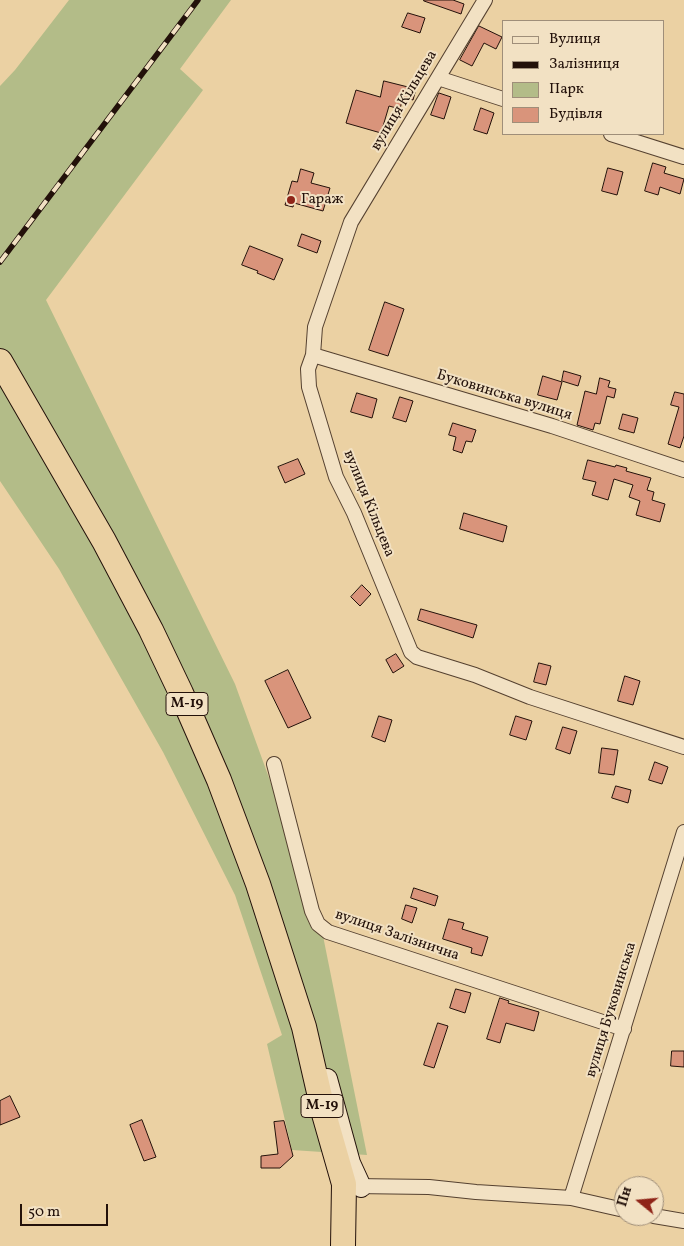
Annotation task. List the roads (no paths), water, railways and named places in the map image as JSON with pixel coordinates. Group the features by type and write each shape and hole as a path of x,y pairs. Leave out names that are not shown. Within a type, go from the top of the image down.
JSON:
{"highway":[{"name":"М-19","path":"0,361 104,541 151,630 182,693 219,780 258,884 304,1027 324,1114 352,1186 343,1246"}],"street":[{"name":"вулиця Кільцева","path":"486,0 351,222 315,327 313,355 308,369 309,387 336,478 354,513 411,652 417,657 475,675 530,697 684,747"},
{"path":"438,78 502,99"},
{"path":"615,135 684,157"},
{"name":"Буковинська вулиця","path":"313,355 552,426 684,470"},
{"name":"вулиця Залізнична","path":"274,764 312,910 318,924 328,932 624,1029"},
{"name":"вулиця Буковинська","path":"571,1198 684,832"},
{"path":"352,1186 429,1187 571,1198 614,1208"},
{"path":"664,1218 684,1221"}],"railway":[{"path":"0,262 198,0"}],"place":[{"name":"Гараж","path":"291,200"}]}
